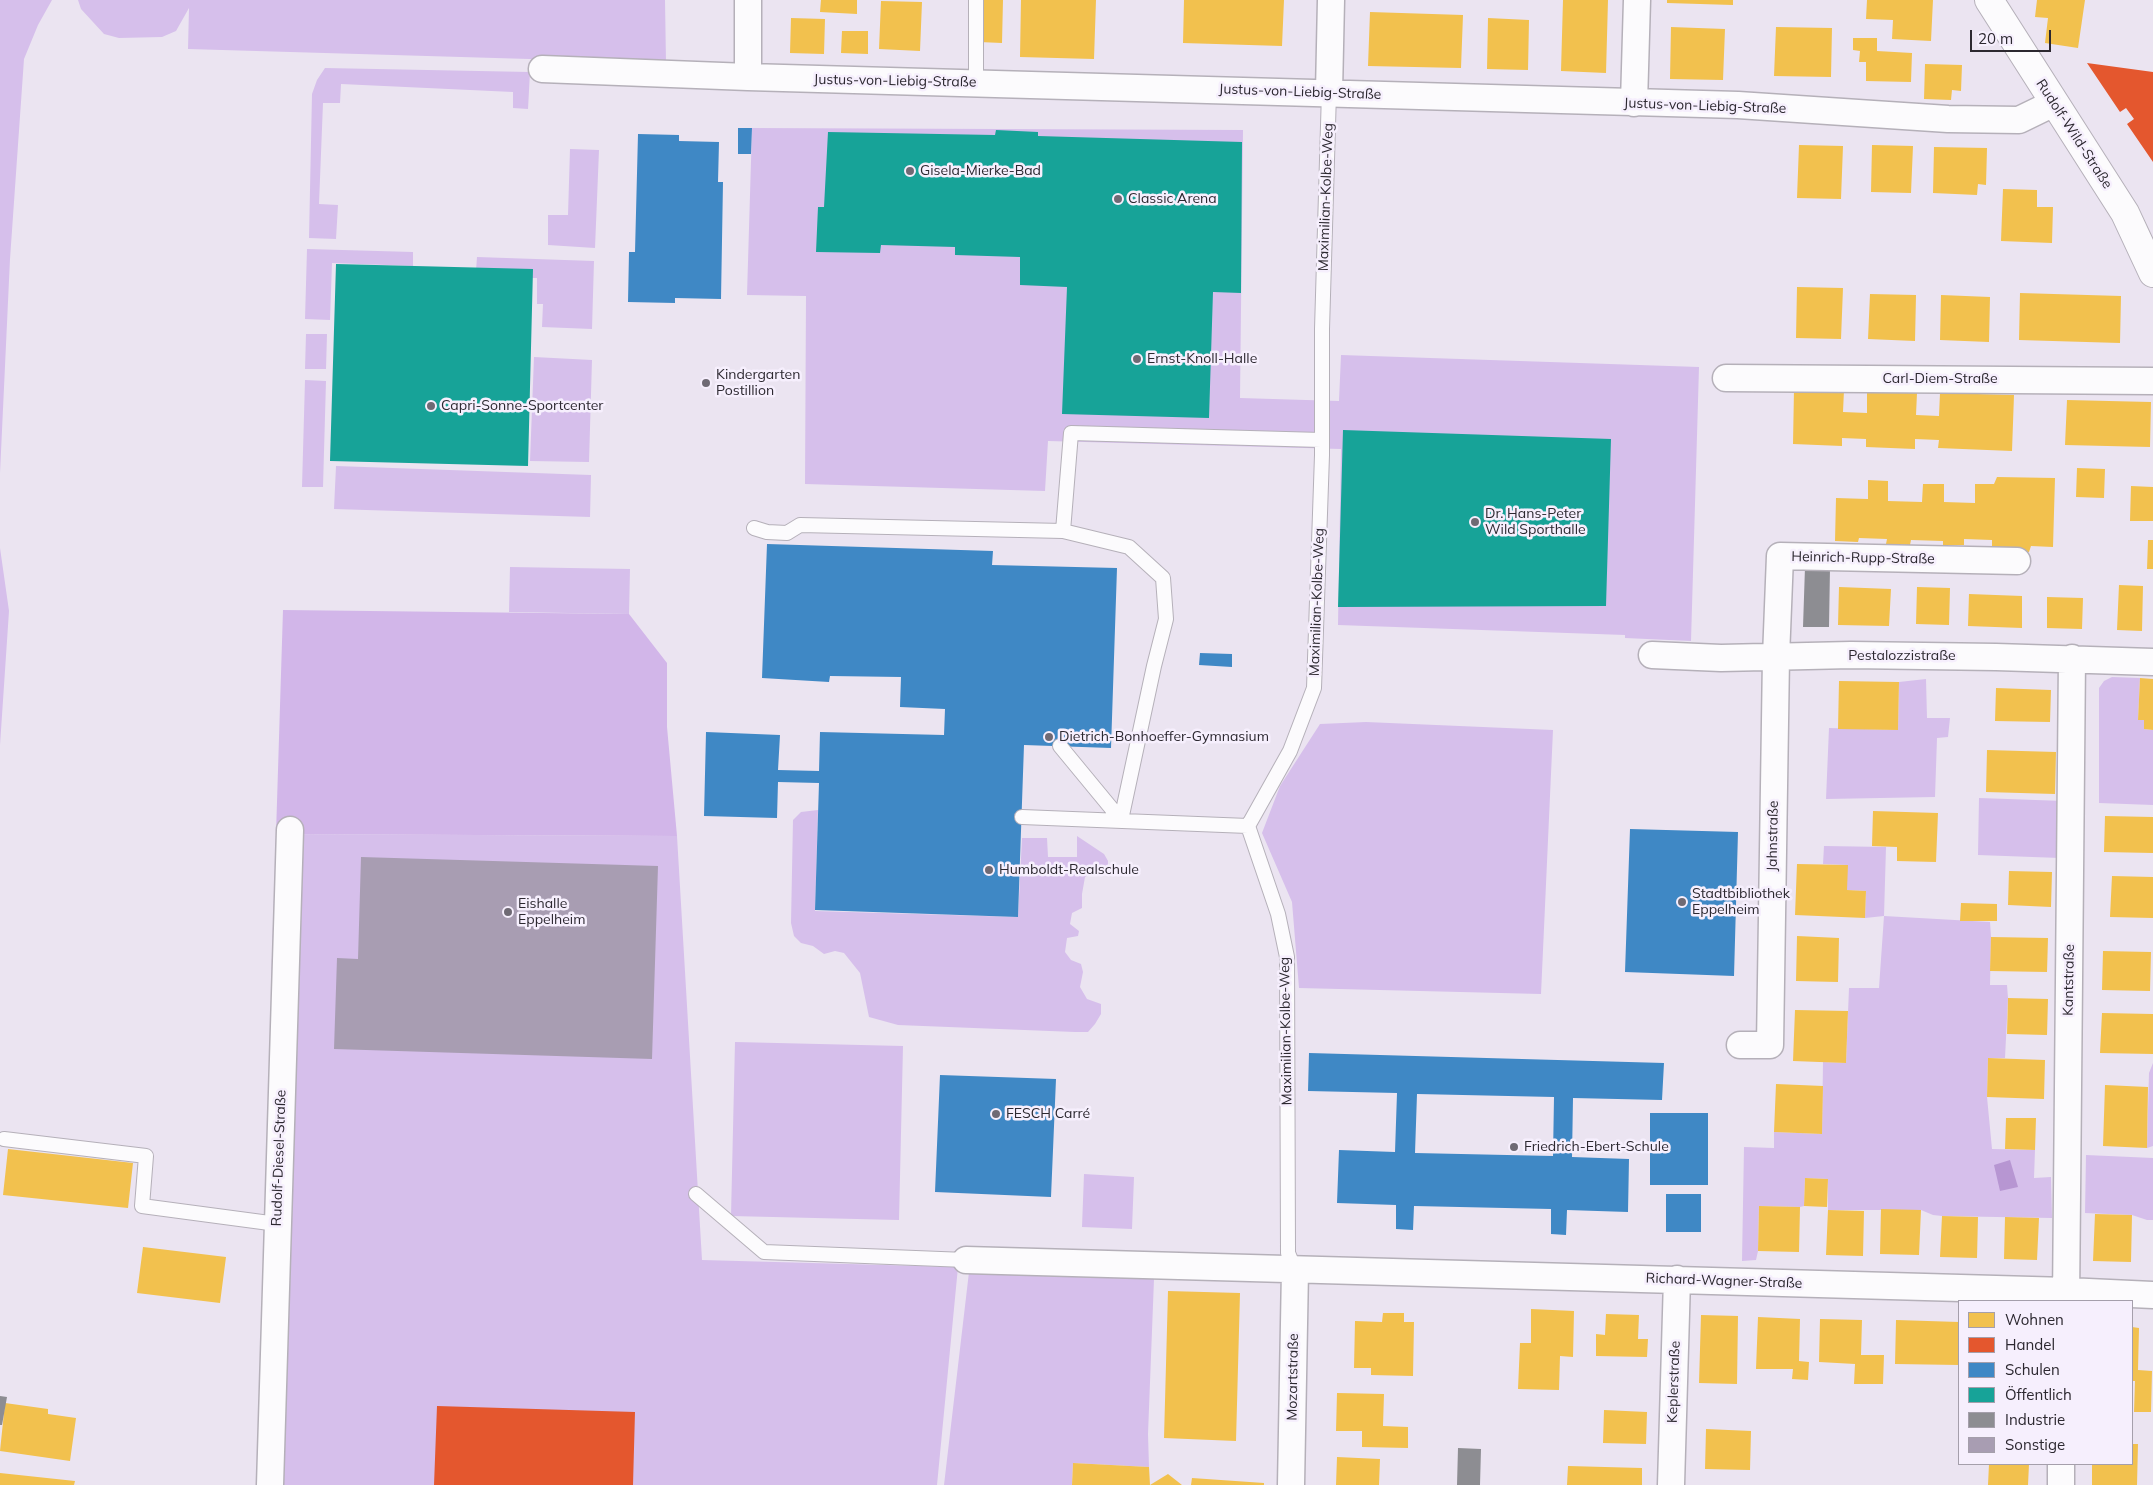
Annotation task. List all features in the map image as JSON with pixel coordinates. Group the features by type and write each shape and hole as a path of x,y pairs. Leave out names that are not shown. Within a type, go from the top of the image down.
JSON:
{"street":[{"path":"748,0 748,77"},
{"path":"1329,92 1331,0"},
{"path":"1634,103 1637,0"},
{"name":"Rudolf-Wild-Straße","path":"1989,0 2124,213 2153,272"},
{"name":"Justus-von-Liebig-Straße","path":"542,69 748,77 1738,105 1948,119 2019,120 2054,103"},
{"name":"Carl-Diem-Straße","path":"1726,378 2153,380"},
{"name":"Heinrich-Rupp-Straße","path":"1776,657 1780,556 2017,562"},
{"name":"Pestalozzistraße","path":"1652,655 1721,658 1861,656 2072,658 2153,662"},
{"name":"Jahnstraße","path":"1740,1045 1770,1045 1776,657"},
{"name":"Kantstraße","path":"2066,1296 2072,658"},
{"name":"Rudolf-Diesel-Straße","path":"270,1485 290,830"},
{"name":"Richard-Wagner-Straße","path":"966,1260 1678,1280 2066,1296 2153,1295"},
{"name":"Mozartstraße","path":"1292,1485 1295,1270"},
{"name":"Keplerstraße","path":"1671,1485 1678,1280"},
{"path":"2060,1485 2061,1465"}],"lane":[{"path":"976,0 976,83"},
{"name":"Maximilian-Kolbe-Weg","path":"1295,1270 1288,1253 1287,957 1278,914 1248,826 1290,751 1314,688 1322,455 1329,92"},
{"path":"1063,531 1071,433 1321,440"},
{"path":"754,528 767,532 787,533 800,525 1063,531 1130,547 1163,578 1166,619 1121,820"},
{"path":"1060,746 1121,820"},
{"path":"1022,817 1248,826"},
{"path":"4,1139 146,1156 142,1206 277,1224"},
{"path":"696,1194 764,1252 966,1260"}],"shaded area":[{"path":"0,0 52,0 38,25 24,59 10,259 0,473"},
{"path":"78,0 665,0 666,63 188,49 189,8 176,31 162,37 119,38 104,34 81,9"},
{"path":"325,68 530,72 528,109 513,108 513,92 341,84 340,103 323,103 319,204 338,205 336,239 309,238 312,94 317,80"},
{"path":"752,128 1243,130 1240,398 1339,401 1341,355 1699,367 1691,641 1625,638 1625,635 1338,625 1341,449 1048,441 1045,491 805,484 806,296 747,295"},
{"path":"570,149 599,150 595,248 548,245 548,215 568,215"},
{"path":"307,249 413,252 413,266 332,263 330,320 305,319"},
{"path":"477,257 594,261 592,329 542,327 543,304 537,304 537,278 514,278 476,271"},
{"path":"306,334 327,334 326,369 305,369"},
{"path":"534,357 592,360 589,462 530,461"},
{"path":"305,380 326,381 323,487 302,487"},
{"path":"336,466 591,475 590,517 334,509"},
{"path":"0,548 9,611 0,745"},
{"path":"510,567 630,569 629,614 509,612"},
{"path":"283,610 629,614 667,663 667,727 677,836 276,834"},
{"path":"2112,677 2140,678 2138,720 2144,720 2144,729 2153,730 2153,805 2099,803 2099,688 2104,681"},
{"path":"1926,679 1927,718 1950,718 1948,737 1937,738 1935,797 1826,799 1829,728 1898,730 1899,682"},
{"path":"1366,722 1553,730 1541,994 1299,988 1292,902 1262,833 1280,786 1320,724"},
{"path":"1979,798 2064,801 2060,858 1978,855"},
{"path":"818,810 815,911 1018,917 1022,838 1047,838 1048,857 1077,857 1077,836 1104,854 1108,861 1108,867 1085,877 1082,908 1072,913 1070,924 1079,931 1078,936 1067,938 1065,952 1071,960 1081,964 1083,972 1080,987 1087,999 1101,1004 1101,1014 1095,1024 1088,1032 1075,1032 898,1025 869,1017 860,973 844,953 835,951 824,954 813,946 801,943 794,936 791,923 793,820 801,812"},
{"path":"276,834 677,836 702,1260 958,1267 937,1485 278,1485 281,1235 271,986"},
{"path":"1824,846 1886,847 1884,916 1865,918 1866,891 1847,890 1847,865 1823,864"},
{"path":"1884,916 1990,922 1990,985 2007,985 2008,998 2005,1058 1988,1058 1987,1097 1992,1149 2035,1150 2034,1178 2051,1177 2052,1218 1942,1216 1933,1215 1921,1210 1828,1210 1828,1179 1805,1178 1804,1206 1759,1206 1756,1260 1742,1261 1744,1147 1774,1148 1774,1132 1822,1134 1823,1062 1846,1063 1849,988 1879,988"},
{"path":"735,1042 903,1046 899,1220 731,1216"},
{"path":"2153,1063 2153,1146 2147,1148 2149,1073"},
{"path":"2086,1155 2153,1158 2153,1220 2132,1215 2085,1213"},
{"path":"2010,1160 2018,1187 2000,1191 1994,1165"},
{"path":"1084,1174 1134,1177 1132,1229 1082,1227"},
{"path":"969,1272 1154,1279 1148,1434 1149,1467 1073,1463 1072,1485 944,1485"}],"building: Wohnen":[{"path":"821,0 857,0 857,14 820,12"},
{"path":"980,0 1003,0 1002,43 979,42"},
{"path":"1021,0 1096,0 1094,59 1020,57"},
{"path":"1184,0 1284,0 1282,46 1183,43"},
{"path":"1563,0 1608,0 1606,73 1561,71"},
{"path":"1667,0 1733,0 1733,5 1667,3"},
{"path":"1867,0 1933,0 1931,41 1892,39 1893,20 1866,19"},
{"path":"2037,0 2085,0 2078,48 2045,43 2048,18 2035,17"},
{"path":"881,1 922,2 920,51 879,49"},
{"path":"1370,12 1463,15 1461,68 1368,66"},
{"path":"791,18 825,19 824,54 790,53"},
{"path":"1488,18 1529,20 1528,70 1487,69"},
{"path":"1671,27 1725,29 1723,80 1670,79"},
{"path":"1776,27 1832,28 1831,77 1774,76"},
{"path":"842,31 868,31 868,54 841,53"},
{"path":"1853,38 1877,38 1877,51 1912,53 1911,82 1866,81 1866,62 1859,62 1860,51 1853,50"},
{"path":"1925,64 1962,65 1961,91 1952,90 1951,100 1924,99"},
{"path":"1799,145 1843,146 1841,199 1797,198"},
{"path":"1872,145 1913,146 1911,193 1871,192"},
{"path":"1934,147 1987,148 1986,185 1978,184 1977,195 1933,193"},
{"path":"2003,189 2037,190 2037,207 2053,207 2052,243 2001,241"},
{"path":"1797,287 1843,288 1841,339 1796,338"},
{"path":"2020,293 2121,296 2120,343 2019,340"},
{"path":"1870,294 1916,295 1915,341 1868,339"},
{"path":"1941,295 1990,297 1989,342 1940,340"},
{"path":"1794,389 1844,390 1843,412 1867,413 1867,392 1917,393 1916,415 1939,416 1940,393 2014,395 2012,451 1938,448 1939,440 1915,439 1915,449 1866,447 1866,439 1842,438 1842,446 1793,444"},
{"path":"2067,400 2151,402 2150,447 2065,445"},
{"path":"2077,468 2105,469 2104,498 2076,497"},
{"path":"1997,477 2055,478 2053,547 2031,546 2029,552 1992,551 1992,540 1964,539 1964,545 1943,545 1943,541 1911,540 1910,545 1886,544 1887,539 1859,538 1858,542 1835,541 1836,498 1868,499 1868,480 1888,481 1888,501 1922,502 1923,484 1944,484 1944,502 1975,503 1975,484 1994,484"},
{"path":"2131,486 2153,487 2153,521 2130,521"},
{"path":"2148,540 2153,540 2153,569 2147,569"},
{"path":"2119,585 2143,586 2142,631 2117,630"},
{"path":"1839,587 1891,589 1889,626 1838,625"},
{"path":"1917,587 1950,588 1949,625 1916,624"},
{"path":"1969,594 2022,596 2022,628 1968,626"},
{"path":"2047,597 2083,598 2082,629 2047,628"},
{"path":"2140,678 2153,679 2153,730 2144,729 2144,720 2138,720"},
{"path":"1839,681 1899,682 1898,730 1838,729"},
{"path":"1996,688 2051,690 2050,722 1995,721"},
{"path":"1987,750 2056,752 2055,794 1986,792"},
{"path":"1873,811 1938,813 1936,862 1897,861 1897,847 1872,846"},
{"path":"2105,816 2153,817 2153,853 2104,852"},
{"path":"1797,864 1848,865 1847,890 1866,891 1865,918 1795,915"},
{"path":"2009,871 2052,872 2051,907 2008,905"},
{"path":"2112,876 2153,877 2153,918 2110,917"},
{"path":"1961,903 1997,904 1997,921 1960,921"},
{"path":"1797,936 1839,938 1838,982 1796,981"},
{"path":"1991,937 2048,938 2047,972 1990,971"},
{"path":"2103,951 2151,952 2150,991 2102,990"},
{"path":"2008,998 2048,999 2047,1035 2007,1034"},
{"path":"1795,1010 1848,1011 1846,1063 1793,1061"},
{"path":"2102,1013 2153,1014 2153,1054 2100,1053"},
{"path":"1988,1058 2045,1060 2044,1099 1987,1097"},
{"path":"1776,1084 1823,1086 1822,1134 1774,1132"},
{"path":"2105,1085 2148,1087 2147,1148 2103,1146"},
{"path":"2006,1118 2036,1118 2035,1150 2005,1149"},
{"path":"8,1149 133,1163 128,1208 3,1195"},
{"path":"1805,1178 1828,1179 1827,1207 1804,1206"},
{"path":"1759,1206 1800,1207 1799,1252 1758,1251"},
{"path":"1881,1209 1921,1210 1919,1255 1880,1254"},
{"path":"1828,1210 1864,1211 1863,1256 1826,1255"},
{"path":"2095,1214 2132,1215 2131,1262 2093,1261"},
{"path":"1942,1216 1978,1217 1977,1258 1940,1257"},
{"path":"2005,1217 2039,1218 2037,1260 2004,1259"},
{"path":"143,1247 226,1257 220,1303 137,1293"},
{"path":"1168,1291 1240,1293 1236,1441 1164,1438"},
{"path":"1531,1309 1574,1311 1573,1357 1560,1356 1559,1390 1518,1389 1520,1343 1531,1343"},
{"path":"1383,1313 1404,1313 1404,1322 1414,1322 1413,1376 1371,1375 1371,1368 1354,1368 1355,1321 1382,1322"},
{"path":"1606,1314 1639,1315 1638,1339 1648,1339 1647,1357 1596,1356 1596,1334 1605,1335"},
{"path":"1701,1315 1738,1316 1737,1384 1699,1383"},
{"path":"1758,1317 1800,1319 1799,1361 1809,1362 1808,1380 1792,1379 1793,1369 1756,1369"},
{"path":"1820,1319 1862,1320 1861,1355 1884,1355 1883,1384 1854,1384 1855,1364 1819,1362"},
{"path":"1896,1320 1958,1322 1958,1365 1895,1364"},
{"path":"2133,1327 2139,1328 2138,1370 2152,1371 2151,1412 2134,1412 2135,1381 2133,1381"},
{"path":"1337,1393 1384,1394 1383,1426 1408,1427 1408,1448 1362,1447 1362,1431 1336,1431"},
{"path":"5,1403 48,1409 48,1414 76,1418 70,1461 0,1451"},
{"path":"1604,1410 1647,1412 1646,1444 1603,1443"},
{"path":"1706,1429 1751,1431 1750,1470 1705,1469"},
{"path":"2133,1444 2138,1444 2137,1485 2092,1485 2092,1465 2133,1465"},
{"path":"1337,1457 1380,1459 1379,1485 1336,1485"},
{"path":"1073,1463 1149,1467 1150,1485 1072,1485"},
{"path":"1989,1465 2029,1465 2028,1485 1988,1485"},
{"path":"1568,1466 1642,1468 1642,1485 1567,1485"},
{"path":"0,1473 75,1481 74,1485 0,1485"},
{"path":"1168,1474 1182,1485 1150,1485"},
{"path":"1192,1478 1264,1483 1264,1485 1191,1485"}],"building: Handel":[{"path":"2087,63 2153,72 2153,162 2127,124 2134,119 2126,108 2120,112"},
{"path":"437,1406 635,1412 633,1485 434,1485"}],"building: Schulen":[{"path":"738,128 752,128 751,154 738,154"},
{"path":"638,134 679,135 679,141 719,142 718,182 723,182 721,299 675,298 675,303 628,302 629,252 635,252"},
{"path":"767,544 993,551 992,565 1117,568 1111,748 1024,745 1018,917 815,910 819,783 778,782 777,818 704,816 706,732 780,735 778,770 819,771 820,732 944,735 945,709 900,707 901,677 830,676 829,682 762,678"},
{"path":"1200,653 1232,654 1232,667 1199,665"},
{"name":"Stadtbibliothek Eppelheim","path":"1630,829 1738,832 1734,976 1625,972"},
{"path":"1309,1053 1664,1063 1662,1100 1573,1098 1572,1157 1629,1159 1628,1212 1567,1210 1566,1235 1551,1234 1551,1209 1414,1206 1413,1230 1396,1229 1396,1205 1337,1203 1339,1150 1395,1152 1397,1093 1308,1091","holes":["1417,1094 1554,1097 1553,1156 1415,1153"]},
{"name":"FESCH Carré","path":"940,1075 1056,1079 1051,1197 935,1192"},
{"path":"1650,1113 1708,1113 1708,1185 1650,1185"},
{"path":"1666,1194 1701,1194 1701,1232 1666,1232"}],"building: Öffentlich":[{"path":"996,130 1038,132 1038,136 1242,142 1241,293 1213,292 1209,418 1062,414 1067,287 1020,285 1020,257 955,255 955,247 881,245 880,253 816,252 818,207 824,207 828,132 995,135"},
{"name":"Capri-Sonne-Sportcenter","path":"336,264 533,269 528,466 330,461"},
{"name":"Dr. Hans-Peter Wild Sporthalle","path":"1343,430 1611,439 1606,606 1338,607"}],"building: Industrie":[{"path":"1805,567 1830,568 1829,627 1803,627"},
{"path":"0,1396 7,1397 2,1425 0,1425"},
{"path":"1458,1448 1481,1449 1480,1485 1457,1485"}],"building: Sonstige":[{"name":"Eishalle Eppelheim","path":"361,857 658,866 652,1059 334,1049 337,958 358,959"}],"place":[{"name":"Gisela-Mierke-Bad","path":"910,171"},
{"name":"Classic Arena","path":"1118,199"},
{"name":"Ernst-Knoll-Halle","path":"1137,359"},
{"name":"Kindergarten Postillion","path":"706,383"},
{"name":"Capri-Sonne-Sportcenter","path":"431,406"},
{"name":"Dr. Hans-Peter Wild Sporthalle","path":"1475,522"},
{"name":"Dietrich-Bonhoeffer-Gymnasium","path":"1049,737"},
{"name":"Humboldt-Realschule","path":"989,870"},
{"name":"Stadtbibliothek Eppelheim","path":"1682,902"},
{"name":"Eishalle Eppelheim","path":"508,912"},
{"name":"FESCH Carré","path":"996,1114"},
{"name":"Friedrich-Ebert-Schule","path":"1514,1147"}]}
